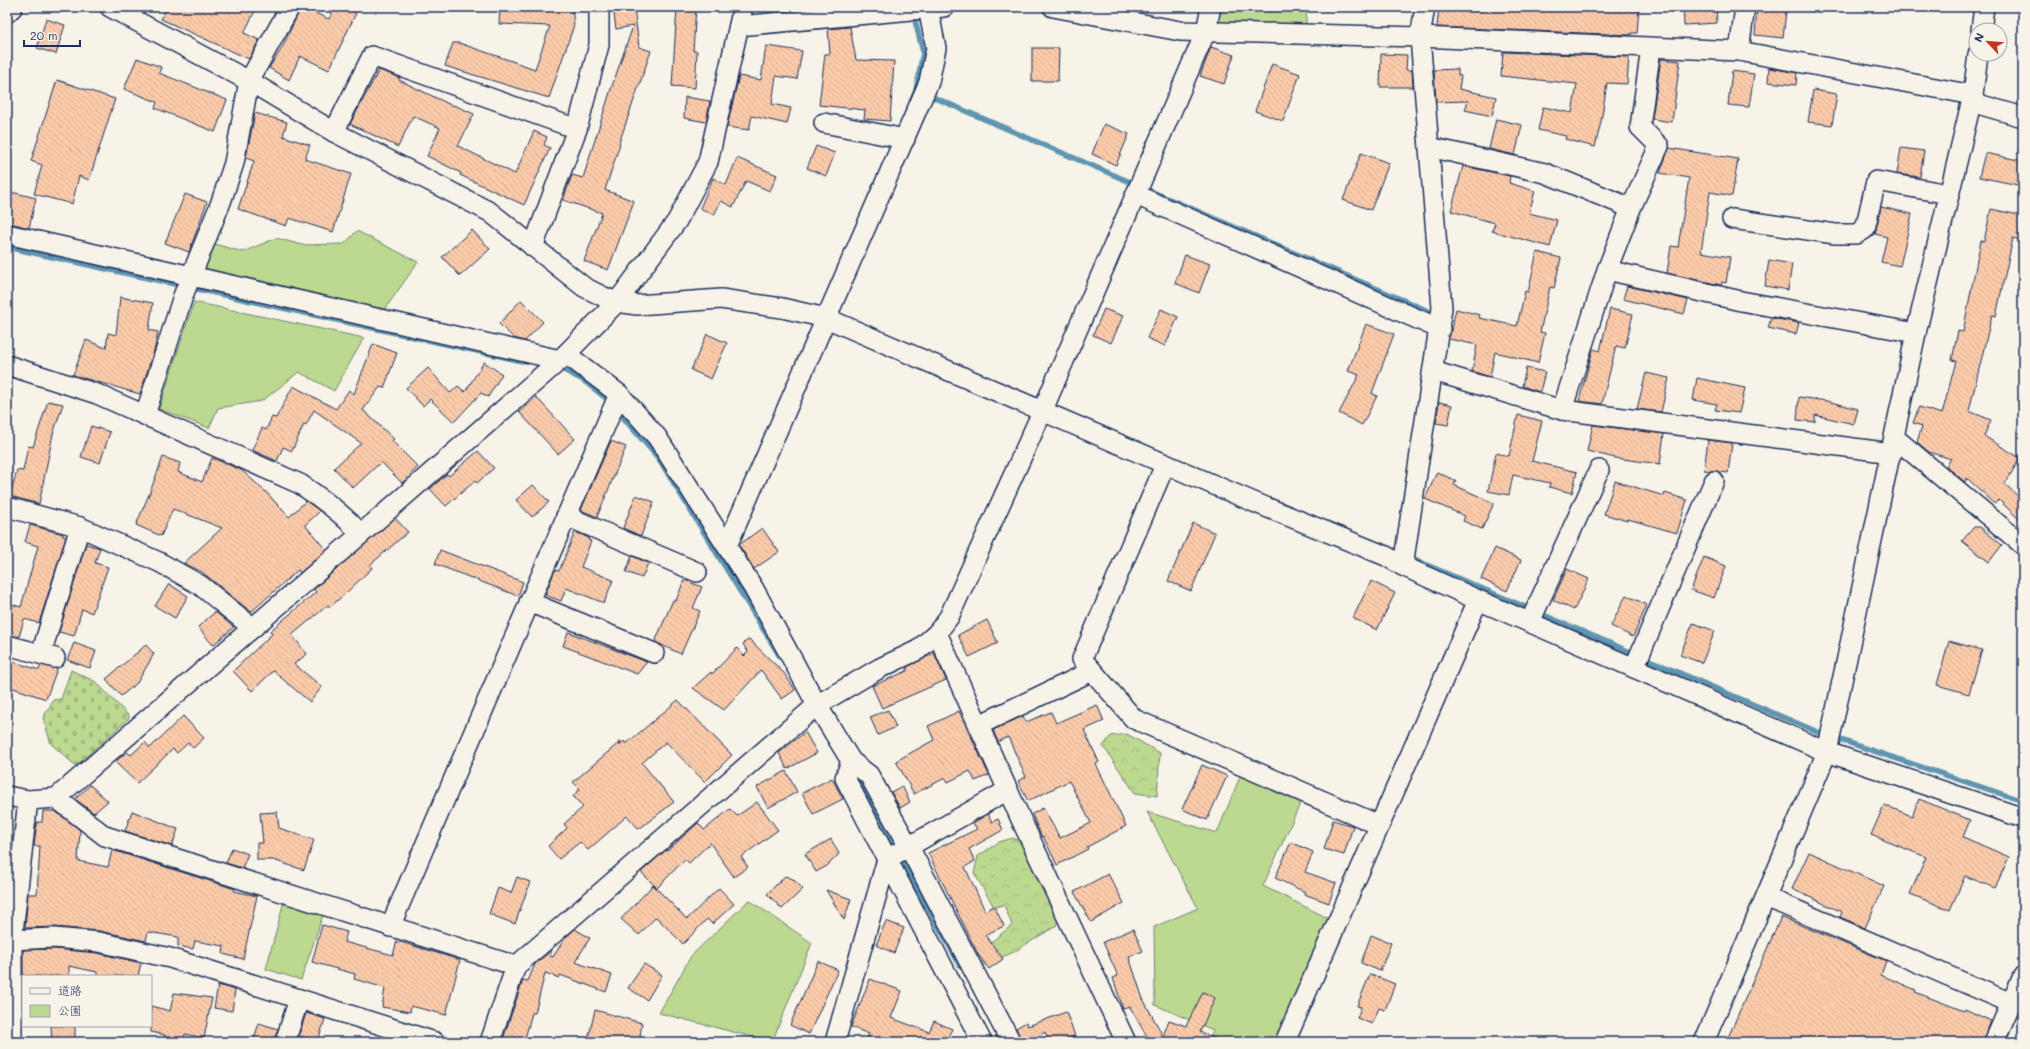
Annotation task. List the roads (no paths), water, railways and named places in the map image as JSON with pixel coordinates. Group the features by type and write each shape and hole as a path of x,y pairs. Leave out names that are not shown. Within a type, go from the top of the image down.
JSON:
{"highway":[{"path":"7,12 11,7"}],"street":[{"path":"110,7 249,81 334,132 490,212 584,287 618,302 637,305 721,299 782,308 826,318 1165,465 1386,556 1403,566 1478,600 1827,752 2023,818"},
{"path":"145,415 183,296 221,202 234,163 249,81 290,7"},
{"path":"533,247 577,129 599,45 599,7"},
{"path":"7,796 28,800 56,798 362,534 563,357 618,302 677,221 708,162 743,7"},
{"path":"727,546 929,82 936,48 936,7 739,26"},
{"path":"1053,7 1180,31 1590,43 1651,48 1739,51 1972,98 2023,117"},
{"path":"490,1042 516,966 817,705 880,668 918,650 937,633 949,617 1042,412 1136,195 1206,31 1211,7"},
{"path":"1403,566 1442,308 1420,37 1425,7"},
{"path":"1739,51 1745,7"},
{"path":"1982,22 1984,7"},
{"path":"1562,410 1607,270 1630,208 1659,146 1640,127 1651,48"},
{"path":"334,132 372,56 577,129"},
{"path":"1704,1042 1827,752 1916,333 1972,98 1977,62"},
{"path":"824,123 905,139"},
{"path":"1429,147 1545,172 1630,208"},
{"path":"1732,220 1835,234 1857,234 1865,229 1876,180 1949,194"},
{"path":"1136,195 1440,329"},
{"path":"7,234 563,357 619,394 657,437 754,589 817,705 851,761 869,775 909,847 1011,1042"},
{"path":"1607,270 1741,301 1916,333"},
{"path":"7,365 97,394 300,484 323,498 345,516 362,534"},
{"path":"1433,372 1562,410 1893,445 2023,546"},
{"path":"390,927 619,394"},
{"path":"1165,465 1082,659 1134,719 1379,825"},
{"path":"1530,622 1599,470"},
{"path":"1634,668 1714,482"},
{"path":"7,507 80,528 159,562 200,585 253,628"},
{"path":"566,516 697,572"},
{"path":"7,645 48,656 80,528"},
{"path":"1285,1042 1478,600"},
{"path":"529,602 654,654"},
{"path":"937,633 1008,790 1126,1042"},
{"path":"979,725 1092,671"},
{"path":"851,761 845,778 982,1042"},
{"path":"835,1042 887,859 1008,790"},
{"path":"56,798 105,836 516,966"},
{"path":"12,1042 10,941 28,800"},
{"path":"1766,897 2011,1003"},
{"path":"10,941 54,938 99,942 170,958 435,1042"},
{"path":"1994,1042 2023,976"},
{"path":"285,1042 299,999"}],"waterway":[{"path":"913,13 923,52 916,90 918,91"},
{"path":"926,94 1137,185"},
{"path":"1146,189 1433,313 1432,318"},
{"path":"7,247 522,361"},
{"path":"558,367 583,380 606,398 659,459 781,658"},
{"path":"1408,557 1820,733 2023,801"},
{"path":"856,779 960,965"}]}
